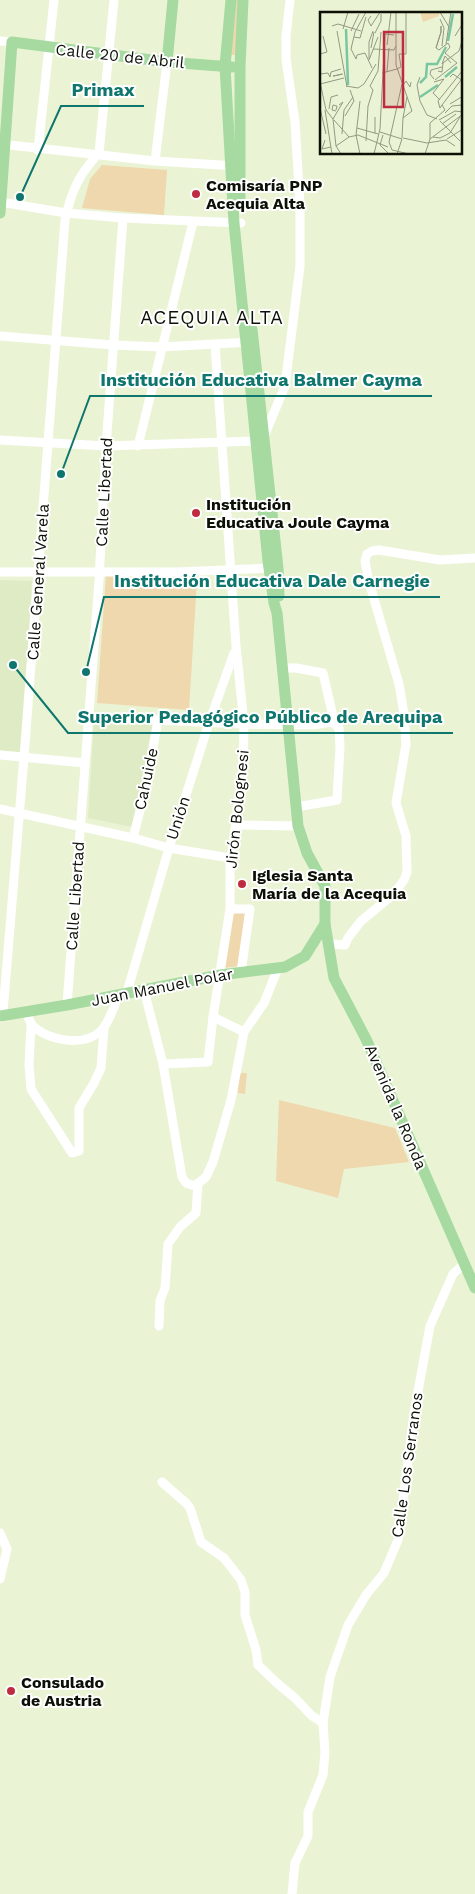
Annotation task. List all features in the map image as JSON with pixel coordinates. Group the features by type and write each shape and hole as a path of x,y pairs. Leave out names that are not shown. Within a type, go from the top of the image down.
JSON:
{"main road":[{"path":"167,62 173,0"},
{"path":"231,0 225,66 235,166"},
{"path":"235,166 243,0"},
{"name":"Calle 20 de Abril","path":"6,42 167,62 240,67"},
{"path":"0,213 6,42"},
{"name":"Avenida la Ronda","path":"235,166 238,223 273,568 274,603 277,612 298,826 307,852 325,886 325,924 334,978 366,1039 475,1288"},
{"name":"Juan Manuel Polar","path":"0,1017 220,975 291,965 305,956 325,924"},
{"path":"314,941 329,944"}],"street":[{"path":"38,150 54,0"},
{"path":"96,156 99,153 114,0"},
{"path":"0,440 138,446 259,440 285,386 300,266 300,206 295,122 286,59 286,36 290,0"},
{"path":"155,161 167,62"},
{"path":"2,145 96,156 235,166"},
{"name":"Calle General Varela","path":"0,1017 24,758 66,213 80,174 96,156"},
{"path":"0,202 66,213 123,218 238,223"},
{"name":"Calle Libertad","path":"67,1005 100,572 106,446 123,218"},
{"path":"138,446 193,222"},
{"path":"0,336 161,347 250,342"},
{"name":"Jirón Bolognesi","path":"163,1064 208,1062 212,1017 230,909 230,858 243,771 244,724 236,646 215,344"},
{"path":"329,944 345,945 361,921 394,894 407,872 406,836 396,803 406,744 404,714 399,684 369,582 365,561 367,554 379,550 440,560 475,558"},
{"path":"0,572 273,568"},
{"name":"Unión","path":"31,1025 29,1064 31,1089 72,1153 79,1151 79,1108 94,1083 100,1068 104,1028 123,994 209,723 231,665 236,646"},
{"path":"283,668 296,668 323,673 332,712 332,722 339,728 340,747 337,800 296,807"},
{"path":"88,717 244,724 288,723 313,725 332,722"},
{"name":"Cahuide","path":"132,838 146,787 158,720"},
{"path":"0,755 85,763"},
{"path":"0,809 169,848 230,858"},
{"path":"236,825 298,826"},
{"path":"230,909 250,909 241,972"},
{"path":"144,990 163,1064 182,1177 186,1183 195,1186 206,1177 215,1153 231,1100 244,1032 264,1003 278,968"},
{"path":"26,1012 31,1025 49,1036 72,1041 85,1040 104,1028"},
{"path":"212,1017 244,1032"},
{"path":"159,1326 160,1301 165,1288 168,1244 180,1227 196,1213 198,1183"},
{"name":"Calle Los Serranos","path":"292,1894 295,1864 308,1836 308,1812 323,1775 325,1752 323,1723 330,1677 348,1625 366,1595 384,1573 398,1540 414,1413 430,1326 453,1274 464,1264"},
{"path":"162,1482 186,1503 201,1542 224,1558 241,1580 245,1592 245,1615 256,1650 258,1665 311,1715 323,1723"},
{"path":"0,1533 7,1549 0,1580"}],"shaded area":[{"path":"234,0 238,0 237,55 229,55"},
{"path":"102,165 167,170 164,215 82,208 90,179"},
{"path":"106,575 197,581 189,710 97,703"},
{"path":"0,580 32,581 21,752 0,750"},
{"path":"94,721 153,723 132,827 88,818"},
{"path":"233,911 246,911 239,966 224,968"},
{"path":"239,1073 247,1073 245,1094 238,1093"},
{"path":"279,1100 395,1128 409,1162 344,1169 338,1198 276,1181"}],"place":[{"name":"Comisaría PNP Acequia Alta","path":"196,194"},
{"name":"Primax","path":"20,197"},
{"name":"Institución Educativa Balmer Cayma","path":"61,474"},
{"name":"Institución Educativa Joule Cayma","path":"196,513"},
{"name":"Superior Pedagógico Público de Arequipa","path":"13,665"},
{"name":"Institución Educativa Dale Carnegie","path":"86,672"},
{"name":"Iglesia Santa María de la Acequia","path":"242,884"},
{"name":"Consulado de Austria","path":"11,1691"}],"district":[{"name":"ACEQUIA ALTA","path":"212,317"}]}
